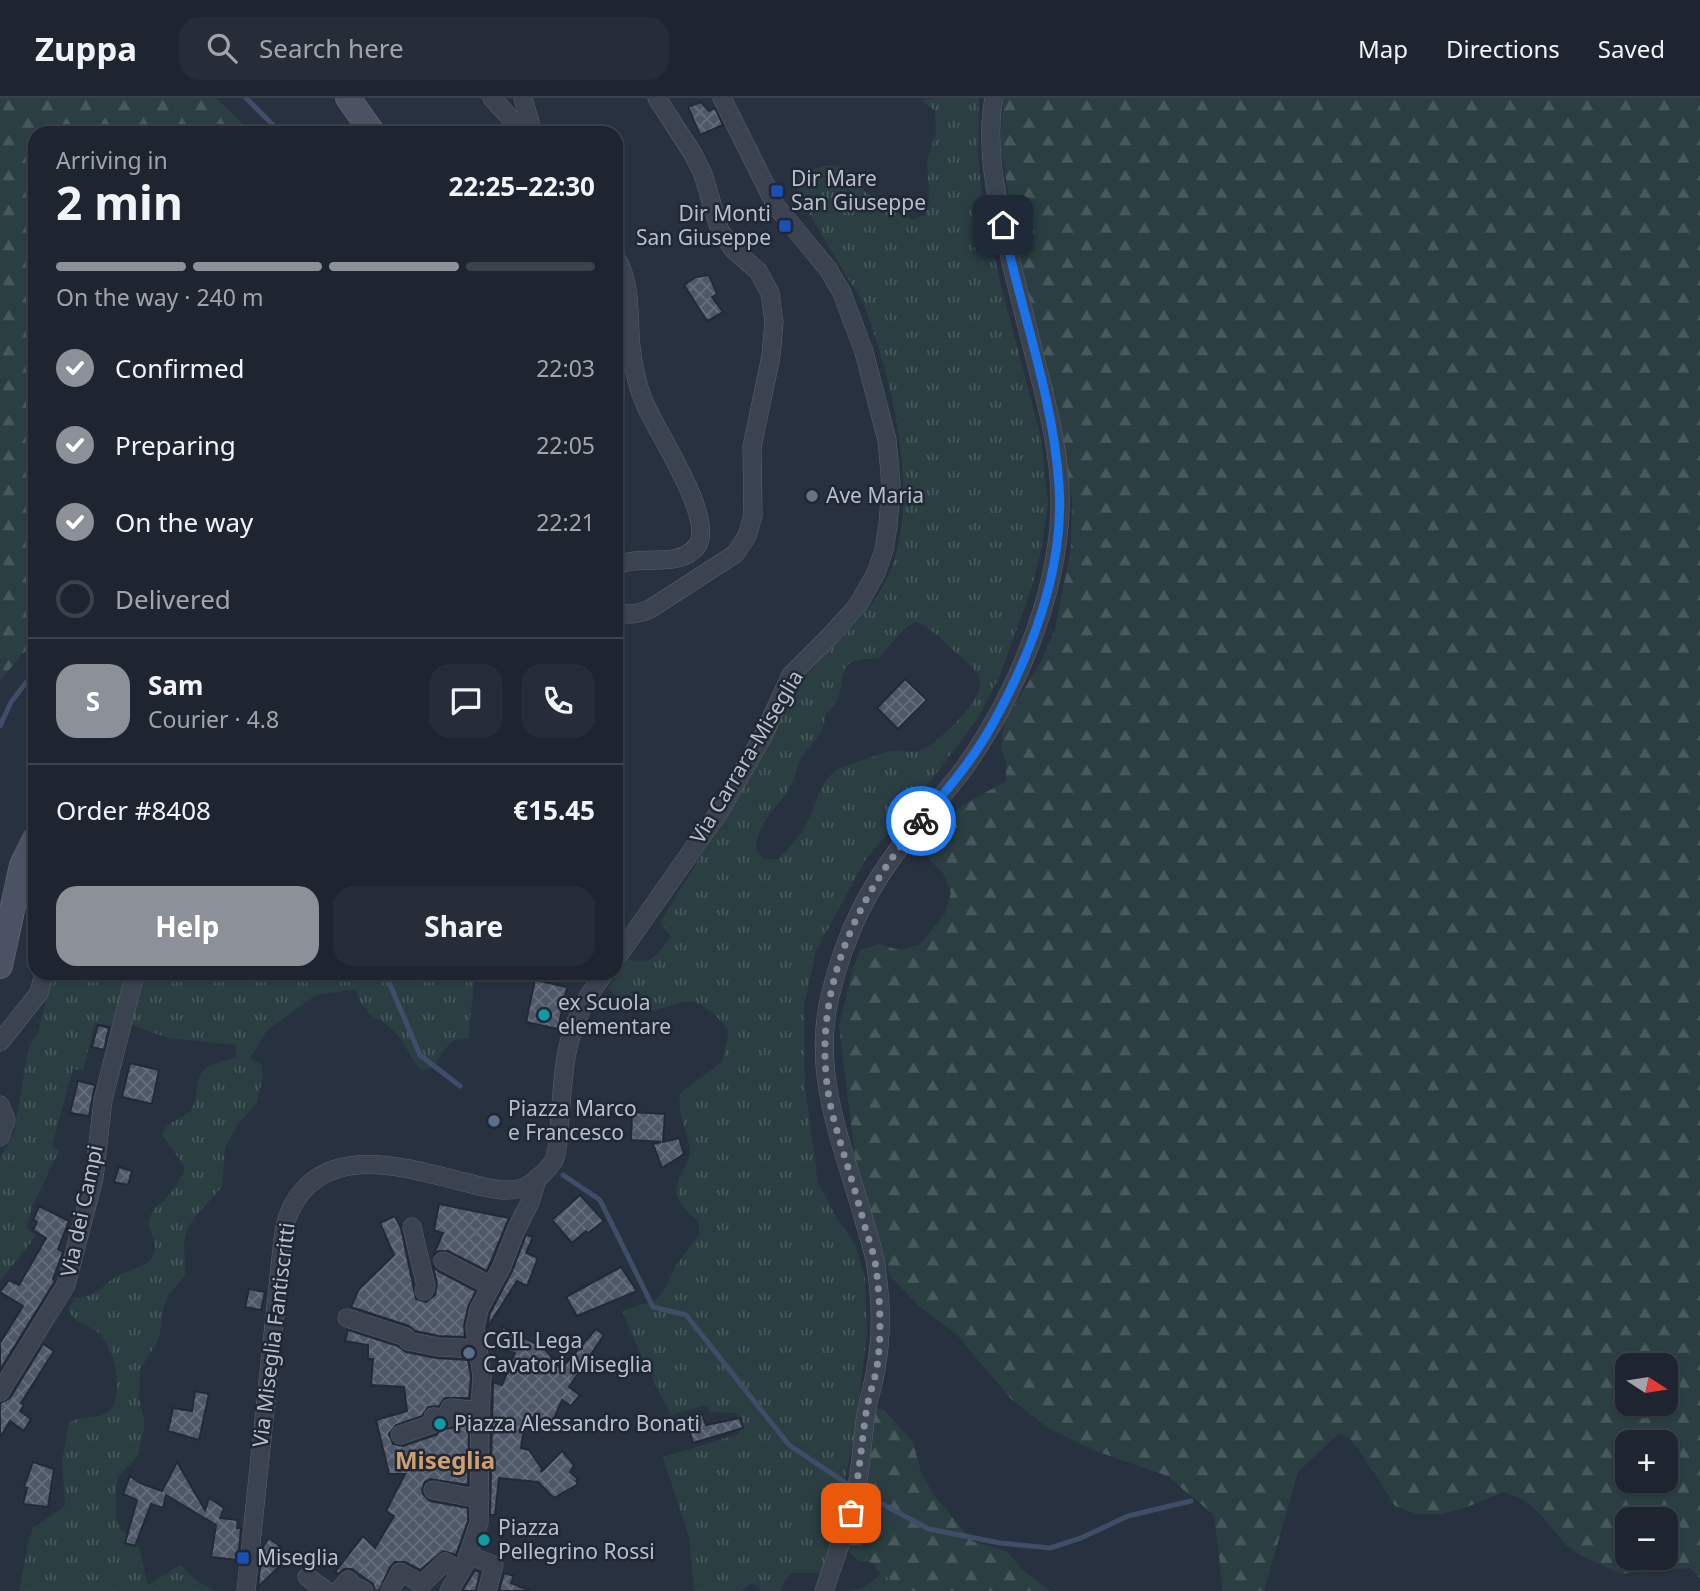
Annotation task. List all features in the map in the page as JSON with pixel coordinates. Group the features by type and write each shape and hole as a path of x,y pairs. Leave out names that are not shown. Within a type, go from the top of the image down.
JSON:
{"main road":[{"path":"348,98 368,126"},
{"path":"0,966 22,865 28,853"}],"street":[{"path":"492,98 518,126"},
{"path":"523,98 531,126"},
{"path":"623,614 650,609 735,554 747,536 753,516 752,447 771,356 774,322 770,293 758,271 734,250 720,231 694,154 657,98"},
{"name":"Via Carrara-Miseglia","path":"623,949 721,809 764,734 791,676 858,605 876,573 884,550 888,525 891,485 887,440 864,352 842,293 828,269 776,206 722,98"},
{"path":"824,1591 858,1481 866,1410 877,1368 880,1328 876,1265 835,1123 825,1078 824,1040 829,1000 846,939 867,896 908,835 957,778 990,729 1023,661 1041,614 1055,561 1058,535 1059,483 1048,407 997,199 991,155 991,112 994,98"},
{"path":"623,276 636,381 683,476 702,530 696,546 682,556 671,560 623,562"},
{"path":"0,1042 39,993 42,980"},
{"name":"Via dei Campi","path":"0,1392 66,1284 94,1178 103,1100 133,980"},
{"path":"449,1591 464,1563 479,1523 482,1376 475,1328 479,1308 502,1266 530,1202 532,1182 554,1159 568,1047 575,1021 587,995 599,980"},
{"path":"0,1105 6,1120 0,1137"},
{"name":"Via Miseglia Fantiscritti","path":"246,1591 282,1239 288,1214 301,1192 321,1175 344,1165 369,1163 490,1189 513,1190 532,1182"},
{"path":"412,1227 426,1286 424,1291"},
{"path":"443,1261 491,1286"},
{"path":"347,1318 391,1331 408,1341 478,1349"},
{"path":"400,1435 432,1424 433,1418 447,1418 450,1408 480,1411"},
{"path":"433,1490 480,1503"},
{"path":"390,1591 400,1572 422,1584 445,1563 464,1563 494,1565 487,1591"},
{"path":"307,1577 327,1591"},
{"path":"339,1591 348,1580 364,1591"}],"green space":[{"path":"0,98 216,98 245,126 28,126 28,649 0,681"},
{"path":"979,98 978,153 982,197 1000,282 1041,438 1048,503 1041,550 1032,587 1000,675 978,718 910,808 866,859 816,951 804,1005 805,1086 818,1183 855,1244 865,1278 867,1333 855,1433 827,1562 820,1573 792,1573 784,1581 781,1591 761,1591 753,1583 741,1591 694,1591 689,1538 663,1457 739,1434 737,1413 711,1412 706,1405 671,1415 622,1311 656,1300 664,1291 675,1267 699,1235 699,1222 682,1205 677,1193 690,1149 679,1101 680,1094 722,1062 728,1036 727,1027 709,1010 694,1002 683,1002 646,1012 639,1011 625,1004 608,988 614,980 623,980 623,967 629,959 649,960 671,937 660,922 732,805 791,699 820,660 873,601 882,588 895,557 902,523 903,486 900,447 885,371 862,300 816,226 793,181 817,168 838,166 847,170 862,188 886,207 914,220 925,215 929,201 927,160 936,132 935,111 921,100","holes":["915,622 931,630 977,674 980,686 970,706 943,735 922,749 914,752 888,752 836,770 823,786 807,822 788,850 778,859 764,859 756,849 761,829 787,792 798,764 820,733 825,715 840,693 846,667 856,661 879,658 904,629"]},
{"path":"1004,98 1700,98 1700,1578 1690,1568 1678,1569 1678,1507 1615,1507 1615,1570 1667,1570 1621,1574 1582,1556 1566,1545 1540,1514 1524,1500 1504,1492 1462,1509 1441,1514 1417,1514 1395,1506 1350,1439 1339,1433 1298,1472 1264,1591 1223,1591 1214,1515 1167,1476 1093,1450 1048,1428 1011,1399 958,1336 919,1306 891,1277 877,1243 858,1181 839,1026 853,968 860,950 879,944 899,950 919,945 945,914 951,893 943,873 929,859 925,838 963,806 1006,782 1006,763 1001,748 1004,721 1040,664 1055,629 1071,549 1072,500 1060,430 1022,270 1000,144"},
{"path":"50,980 124,982 113,1026 95,1023 83,1071 73,1069 52,1145 59,1151 32,1207 27,1228 36,1236 0,1281 0,1158 14,1133 27,1056 38,1033"},
{"path":"142,980 474,980 468,1039 451,1042 435,1066 422,1071 394,1031 363,1006 356,989 316,995 268,1030 250,1058 262,1065 263,1078 256,1104 238,1124 225,1148 222,1187 187,1229 184,1242 185,1275 168,1296 163,1309 160,1334 140,1369 139,1398 145,1424 138,1456 118,1477 116,1490 116,1517 120,1529 139,1547 148,1585 180,1565 213,1591 19,1591 33,1528 65,1506 62,1460 69,1423 80,1418 104,1414 114,1404 116,1395 114,1362 106,1342 97,1331 76,1319 68,1310 74,1298 94,1293 116,1277 152,1258 155,1245 149,1221 155,1208 172,1191 185,1167 162,1135 168,1125 192,1108 198,1081 205,1070 215,1063 236,1058 236,1045 168,1038 130,1024"},
{"path":"873,1408 884,1410 913,1442 921,1472 933,1494 972,1541 1008,1552 1020,1568 1051,1591 906,1591 902,1585 881,1574 873,1563 858,1560 845,1549"},
{"path":"881,1574 902,1585 906,1591 846,1591 863,1588"}],"building":[{"path":"701,102 709,111 715,108 723,125 700,135 688,107"},
{"path":"709,275 717,294 712,297 723,312 707,321 684,285 696,277"},
{"path":"905,679 927,700 898,729 877,708"},
{"name":"ex Scuola elementare","path":"535,980 567,987 558,1029 526,1022"},
{"path":"98,1025 109,1028 104,1050 92,1047"},
{"path":"130,1063 159,1070 152,1104 122,1097"},
{"path":"78,1081 95,1085 89,1116 70,1113"},
{"path":"632,1112 665,1114 663,1142 679,1138 684,1154 662,1168 653,1144 661,1142 631,1140"},
{"path":"119,1167 132,1171 128,1185 114,1182"},
{"path":"580,1195 604,1221 572,1243 552,1220"},
{"path":"439,1204 509,1218 487,1271 448,1251 438,1251 433,1256 443,1233 434,1230"},
{"path":"39,1206 69,1221 58,1249 63,1252 53,1279 55,1281 0,1370 0,1343 23,1306 0,1292 9,1280 19,1285 46,1238 33,1230 37,1222 33,1220"},
{"path":"395,1216 401,1228 416,1299 426,1302 435,1295 437,1284 433,1266 476,1291 468,1307 465,1337 439,1336 415,1331 409,1326 351,1307 359,1289 394,1255 380,1223"},
{"path":"526,1235 533,1237 526,1253 538,1258 527,1286 517,1281 487,1328 490,1313 512,1271"},
{"path":"621,1267 637,1291 577,1316 566,1297"},
{"path":"249,1289 265,1292 261,1310 245,1307"},
{"path":"503,1327 544,1348 561,1369 596,1329 604,1335 569,1387 580,1395 571,1406 562,1400 552,1423 528,1416 522,1440 521,1448 529,1450 542,1469 541,1472 562,1451 574,1465 570,1472 578,1479 578,1484 554,1498 538,1482 499,1478 495,1515 490,1515 493,1382 502,1385 515,1353 494,1346"},
{"path":"348,1330 398,1346 406,1352 436,1358 468,1360 471,1376 469,1398 445,1398 439,1406 428,1407 422,1416 396,1425 389,1434 393,1444 403,1446 436,1435 442,1429 452,1428 458,1420 469,1421 468,1485 430,1479 422,1489 430,1501 468,1508 468,1521 456,1555 443,1551 420,1570 405,1562 395,1562 379,1591 375,1591 373,1584 352,1569 344,1569 338,1574 335,1572 363,1536 375,1548 394,1516 386,1511 405,1474 389,1474 376,1420 407,1411 404,1387 371,1385 373,1359 368,1359 368,1345 345,1341"},
{"path":"43,1344 54,1351 21,1403 24,1405 20,1411 31,1419 24,1431 10,1421 0,1438 0,1403 10,1398"},
{"path":"195,1391 209,1394 199,1440 168,1431 173,1408 192,1411"},
{"path":"702,1414 706,1425 740,1418 743,1428 693,1443 686,1419"},
{"path":"33,1462 54,1469 48,1507 23,1504 27,1488 24,1487"},
{"path":"177,1462 205,1510 209,1498 224,1508 220,1518 238,1520 237,1528 241,1528 238,1560 211,1557 216,1525 166,1495 163,1508 151,1504 135,1546 125,1543 137,1500 123,1494 130,1476 162,1491"},
{"path":"269,1538 281,1547 278,1550 285,1561 258,1587 262,1548"},
{"path":"475,1570 480,1572 476,1591 462,1591"},
{"path":"504,1573 514,1576 511,1583 530,1591 499,1591"}],"waterway":[{"path":"246,98 274,126"},
{"path":"0,726 11,702 28,680"},
{"path":"388,980 420,1055 460,1086"},
{"path":"563,1175 600,1200 653,1307 686,1315 789,1445 852,1487"},
{"path":"860,1492 929,1529 1000,1543 1050,1548 1081,1538 1128,1516 1191,1501"}],"way so far":[{"path":"851,1513 858,1481 866,1410 877,1368 880,1328 876,1265 835,1123 825,1078 824,1040 829,1000 846,939 856,915 908,835 921,821"}],"place":[{"name":"Dir Mare San Giuseppe","path":"777,191"},
{"name":"Dir Monti San Giuseppe","path":"785,226"},
{"name":"Ave Maria","path":"812,496"},
{"name":"ex Scuola elementare","path":"544,1015"},
{"name":"Piazza Marco e Francesco","path":"494,1121"},
{"name":"CGIL Lega Cavatori Miseglia","path":"469,1353"},
{"name":"Piazza Alessandro Bonati","path":"440,1424"},
{"name":"Piazza Pellegrino Rossi","path":"484,1540"},
{"name":"Miseglia","path":"243,1558"}],"district":[{"name":"Miseglia","path":"445,1461"}],"route":[{"path":"921,821 949,788 990,729 1023,661 1041,614 1055,561 1060,508 1055,450 1048,407 1003,225"}]}
